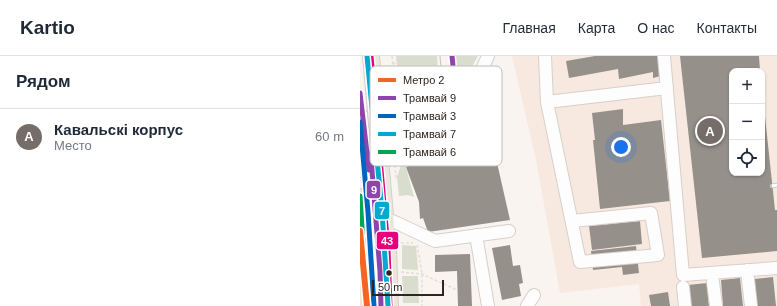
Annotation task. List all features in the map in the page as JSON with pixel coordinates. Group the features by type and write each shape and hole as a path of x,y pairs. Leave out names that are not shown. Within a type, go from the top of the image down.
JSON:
{"main road":[{"path":"371,56 372,66"},
{"path":"381,166 388,249 390,306"},
{"path":"360,197 364,251 365,306"}],"street":[{"path":"484,66 488,56"},
{"path":"545,56 547,102 580,262 658,255 651,213 572,221"},
{"path":"664,56 683,275 777,268"},
{"path":"547,102 666,88"},
{"path":"360,171 370,162"},
{"path":"361,224 385,218 435,241 509,232"},
{"path":"476,235 488,306"},
{"path":"747,270 751,306"},
{"path":"713,282 716,306"},
{"path":"683,287 684,306"},
{"path":"527,306 534,294"}],"path":[{"path":"392,56 393,65"},
{"path":"393,65 400,56"},
{"path":"417,243 422,274 422,306"},
{"path":"398,272 422,274 457,290"}],"shaded area":[{"path":"512,56 777,56 777,306 641,306 639,284 560,293 536,160"}],"green space":[{"path":"396,56 437,56 437,66 397,66"},
{"path":"454,56 478,56 472,66 455,66"},
{"path":"401,166 406,166 414,197 408,195 399,196 397,177"},
{"path":"402,245 416,246 418,270 402,269"},
{"path":"402,276 418,276 419,303 403,303"}],"building":[{"path":"595,56 660,56 664,75 653,78 653,72 619,79 618,69 569,78 566,61"},
{"path":"680,56 759,56 760,68 729,68 729,176 765,176 765,117 775,210 777,210 777,251 702,258"},
{"path":"623,109 623,125 661,120 670,201 600,209 593,140 595,140 592,113"},
{"path":"498,166 510,220 428,232 423,218 420,219 419,202 406,167"},
{"path":"640,221 642,244 592,250 589,226"},
{"path":"510,245 513,266 520,265 523,283 519,284 521,296 502,300 492,248"},
{"path":"636,246 639,273 623,275 622,267 593,270 591,251"},
{"path":"470,254 472,306 458,306 457,271 435,272 435,255"},
{"path":"773,277 776,306 757,306 754,279"},
{"path":"740,278 743,306 723,306 721,280"},
{"path":"707,283 709,306 690,306 688,285"},
{"path":"668,292 670,306 651,306 649,295"}],"tram line":[{"name":"7","path":"367,56 370,87"},
{"path":"440,56 441,66"},
{"name":"9","path":"452,56 453,66"},
{"name":"9","path":"360,93 369,170"},
{"path":"361,106 370,114"},
{"name":"3","path":"360,122 374,306"},
{"name":"9","path":"372,166 380,271 381,306"},
{"name":"7","path":"378,166 388,306"},
{"name":"6","path":"360,196 367,306"}],"railway":[{"path":"772,186 777,185"}],"metro line":[{"name":"2","path":"360,231 367,306"}],"transit line":[{"name":"43","path":"371,56 372,66"},
{"name":"43","path":"381,166 388,249 390,306"}],"place":[{"name":"Кавальскі корпус","path":"710,131"}]}
